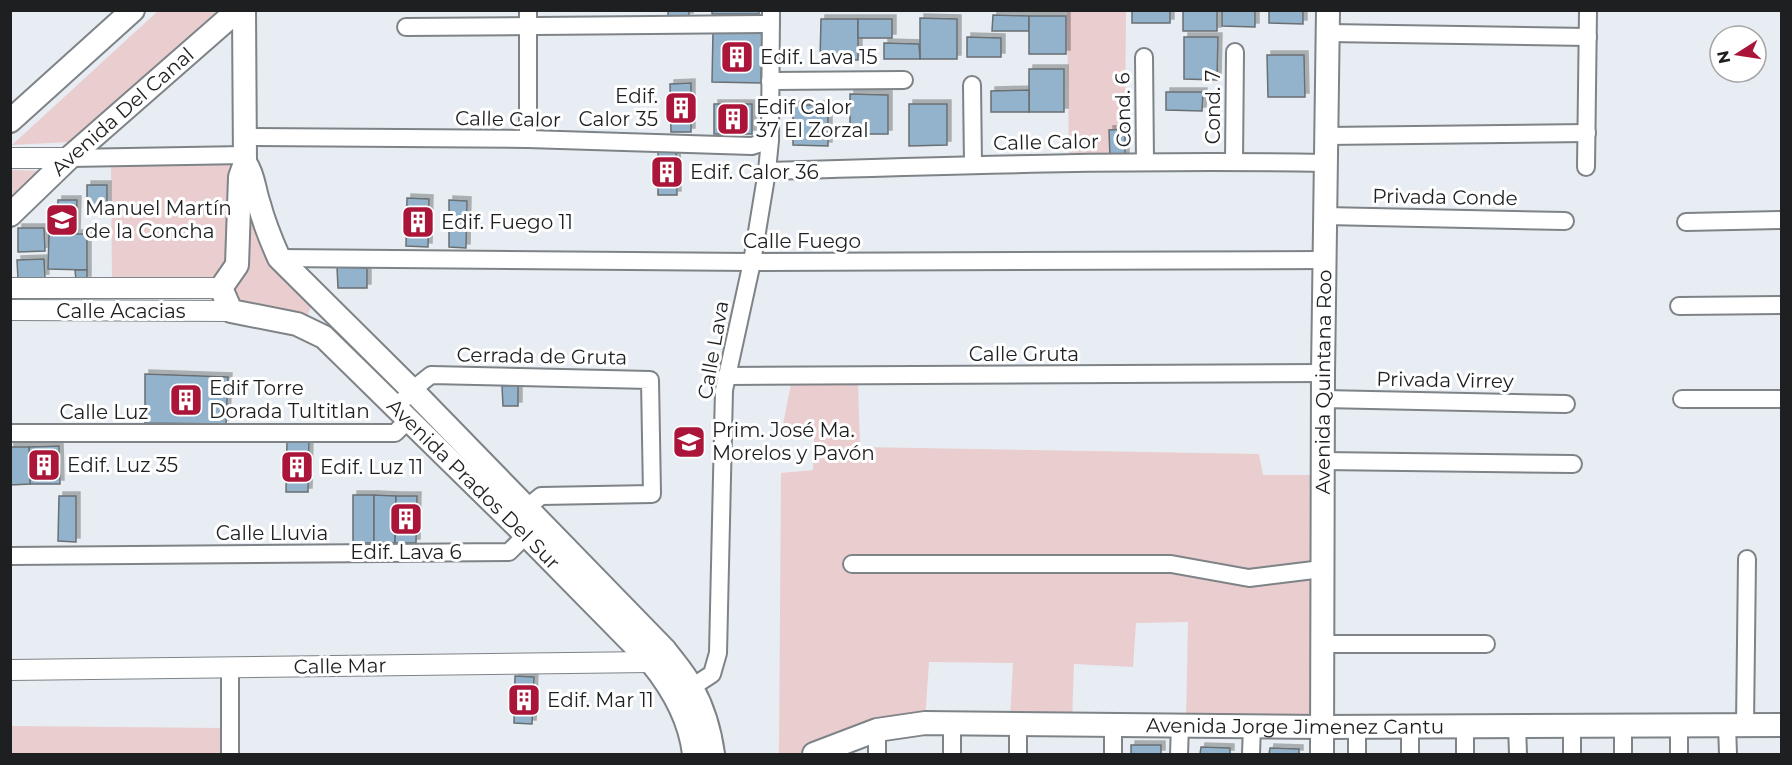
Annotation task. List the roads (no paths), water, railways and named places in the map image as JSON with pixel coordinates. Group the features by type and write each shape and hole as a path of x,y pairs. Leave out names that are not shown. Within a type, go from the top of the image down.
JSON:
{"main road":[{"name":"Avenida Del Canal","path":"10,215 69,158 237,10"},
{"name":"Avenida Prados Del Sur","path":"221,288 237,265 240,177 245,151 244,10"},
{"path":"12,118 122,15"},
{"name":"Avenida Quintana Roo","path":"1322,754 1322,461 1328,22"},
{"name":"Avenida Prados Del Sur","path":"245,151 267,231 279,258 412,390 521,521"},
{"path":"221,288 231,311"},
{"name":"Avenida Prados Del Sur","path":"231,311 297,324 324,337 521,521 692,687 704,719 713,754"},
{"name":"Avenida Prados Del Sur","path":"658,656 667,681 683,711 694,754"},
{"name":"Avenida Jorge Jimenez Cantu","path":"814,754 877,730 912,724 1782,725"}],"street":[{"path":"1586,167 1588,10"},
{"path":"406,27 528,18 771,17"},
{"name":"Calle Lava","path":"692,687 712,674 718,653 724,390 752,262 767,171 770,140 771,17"},
{"path":"528,18 528,139"},
{"path":"1328,22 1587,37"},
{"name":"Cond. 7","path":"1234,162 1235,52"},
{"name":"Cond. 6","path":"1144,57 1145,162"},
{"path":"770,81 904,80"},
{"path":"972,85 973,164"},
{"path":"1326,136 1587,133"},
{"name":"Calle Calor","path":"69,158 528,139 752,146 770,140"},
{"path":"10,158 69,158"},
{"name":"Calle Calor","path":"767,171 973,164 1234,162 1325,164"},
{"name":"Privada Conde","path":"1325,216 1565,221"},
{"path":"1686,222 1782,220"},
{"name":"Calle Fuego","path":"279,258 752,262 1324,260"},
{"name":"Calle Acacias","path":"10,288 221,288"},
{"path":"1679,306 1782,305"},
{"name":"Calle Acacias","path":"10,310 231,311"},
{"path":"324,337 340,318"},
{"name":"Calle Gruta","path":"726,376 1323,373"},
{"name":"Cerrada de Gruta","path":"403,413 412,390 431,375 650,380 652,494 541,496 521,521"},
{"name":"Privada Virrey","path":"1323,399 1566,404"},
{"path":"1682,399 1782,399"},
{"name":"Calle Luz","path":"10,433 394,433 403,413"},
{"path":"1322,461 1573,464"},
{"name":"Calle Lluvia","path":"10,556 510,552 521,521"},
{"path":"1728,754 1736,725 1747,559"},
{"path":"852,564 1171,564 1250,578 1322,569"},
{"path":"1322,644 1486,644"},
{"name":"Calle Mar","path":"10,670 658,656"},
{"path":"230,667 230,754"},
{"path":"951,754 952,723"},
{"path":"1018,724 1018,754"},
{"path":"1113,724 1113,754"},
{"path":"1179,754 1180,725"},
{"path":"1251,754 1252,726"},
{"path":"1357,726 1358,754"},
{"path":"1410,726 1410,754"},
{"path":"1465,726 1465,754"},
{"path":"1517,726 1518,754"},
{"path":"1572,726 1572,754"},
{"path":"1623,726 1623,754"},
{"path":"1679,726 1680,754"},
{"path":"877,730 877,754"}],"place":[{"name":"Edif. Lava 15","path":"737,57"},
{"name":"Edif. Calor 35","path":"681,108"},
{"name":"Edif Calor 37 El Zorzal","path":"733,119"},
{"name":"Edif. Calor 36","path":"667,172"},
{"name":"Manuel Martín de la Concha","path":"62,220"},
{"name":"Edif. Fuego 11","path":"418,222"},
{"name":"Edif Torre Dorada Tultitlan","path":"186,400"},
{"name":"Prim. José Ma. Morelos y Pavón","path":"689,442"},
{"name":"Edif. Luz 35","path":"44,465"},
{"name":"Edif. Luz 11","path":"297,467"},
{"name":"Edif. Lava 6","path":"406,519"},
{"name":"Edif. Mar 11","path":"524,700"}]}
